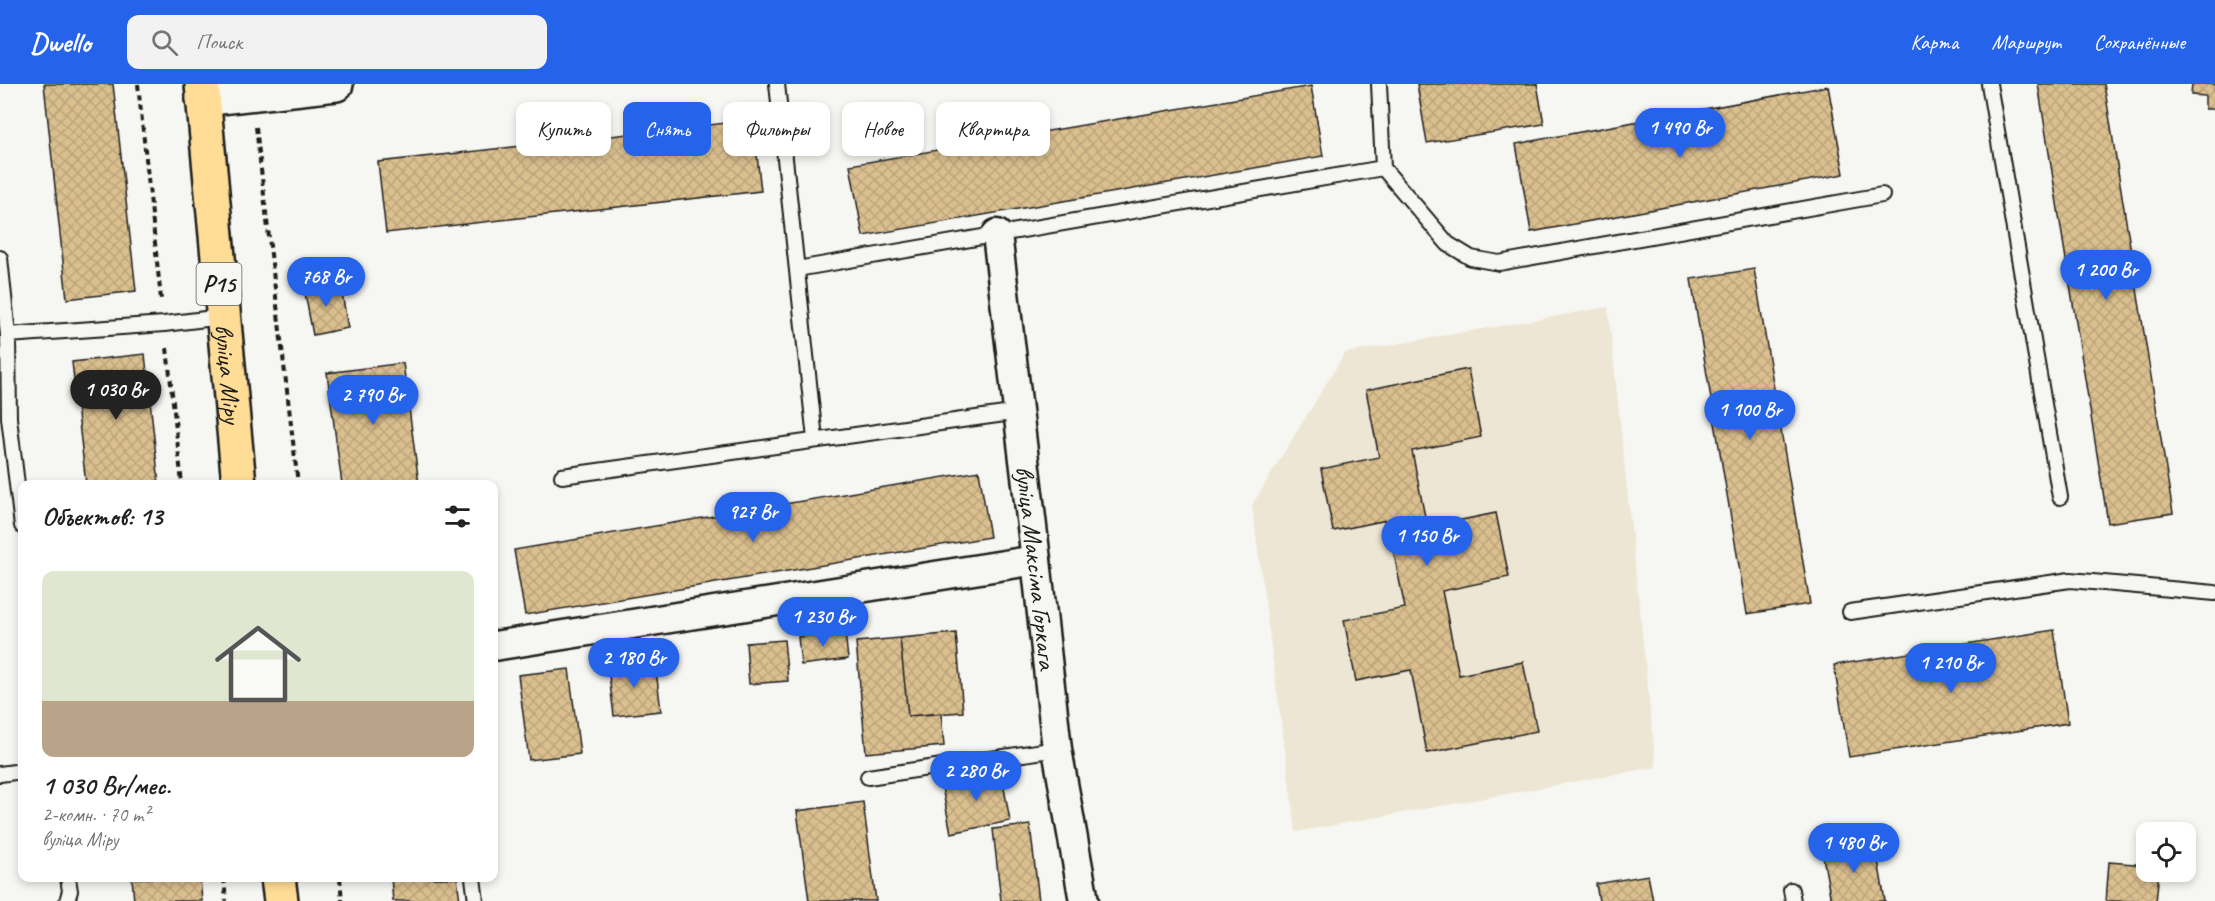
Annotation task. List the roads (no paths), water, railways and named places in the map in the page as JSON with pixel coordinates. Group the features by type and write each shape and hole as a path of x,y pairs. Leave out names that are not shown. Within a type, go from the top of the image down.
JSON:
{"main road":[{"name":"вуліца Міру","path":"202,91 239,480"},
{"path":"279,882 281,901"}],"street":[{"path":"202,91 336,84"},
{"name":"вуліца Максіма Горкага","path":"998,234 1057,749 1084,901"},
{"path":"498,645 1036,560"}],"lane":[{"path":"777,84 815,439"},
{"path":"1379,84 1383,168 1448,244 1471,258 1499,263 1882,195"},
{"path":"1989,84 2060,497"},
{"path":"797,269 1383,168"},
{"path":"0,258 8,335 4,418 18,502"},
{"path":"8,335 164,324 222,317"},
{"path":"562,476 1019,412"},
{"path":"1850,612 2070,580 2215,593"},
{"path":"868,777 1057,749"},
{"path":"0,774 18,772"},
{"path":"67,901 70,891 69,882"},
{"path":"474,882 476,901"}]}
